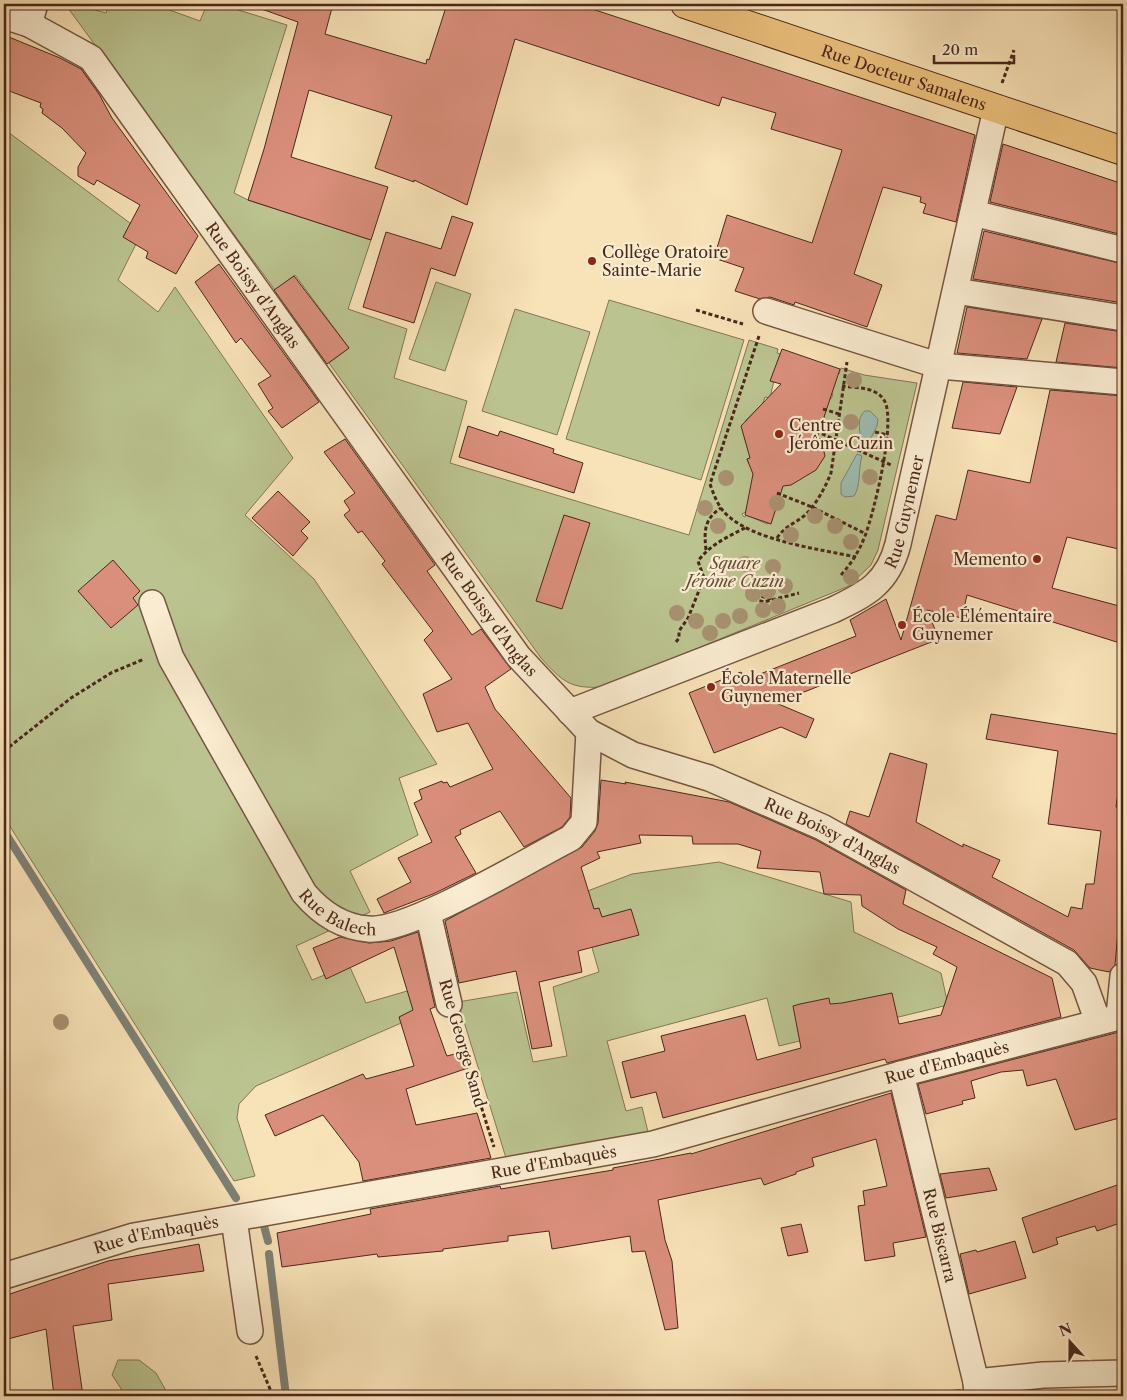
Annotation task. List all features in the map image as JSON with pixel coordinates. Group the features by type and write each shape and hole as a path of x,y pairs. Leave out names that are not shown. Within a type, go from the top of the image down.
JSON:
{"main road":[{"name":"Rue Docteur Samalens","path":"685,4 1123,151"}],"street":[{"name":"Rue Boissy d'Anglas","path":"4,16 32,14 91,58 518,656 589,732 633,755 708,778 822,827 1067,963 1114,1018"},
{"name":"Rue Guynemer","path":"570,712 833,610 862,596 877,585 895,558 940,366 996,109"},
{"path":"973,213 1123,250"},
{"path":"956,291 1123,318"},
{"path":"763,321 855,340 940,366 1123,382"},
{"name":"Rue Balech","path":"152,602 171,658 304,893 316,907 334,920 368,929 384,928 428,913 571,838 584,822 589,732"},
{"name":"Rue George Sand","path":"428,913 449,1004"},
{"path":"1114,1018 1123,976"},
{"name":"Rue d'Embaquès","path":"4,1276 134,1236 653,1144 901,1074 1114,1018"},
{"name":"Rue Biscarra","path":"901,1074 977,1389"},
{"path":"234,1219 250,1331"},
{"path":"977,1389 1043,1374 1123,1373"}],"path":[{"path":"1004,78 1014,50"},
{"path":"696,310 763,321 710,484 721,508 727,515 746,528 794,544 856,556"},
{"path":"777,538 782,530 812,507 825,488 832,473 842,386 855,340"},
{"path":"842,386 875,391 886,402 890,419 883,462 866,534 852,563"},
{"path":"823,409 838,414"},
{"path":"816,431 883,462"},
{"path":"875,432 888,435"},
{"path":"777,493 812,507 866,534"},
{"path":"706,551 705,528 712,514 721,508"},
{"path":"670,643 678,641 679,631 688,618 704,578 698,561 706,551 726,537 746,528"},
{"path":"747,597 764,602 806,592"},
{"path":"4,751 71,698 111,672 139,660 171,658"},
{"name":"Rue George Sand","path":"449,1004 502,1172"},
{"path":"250,1331 257,1357 273,1396"}],"green space":[{"name":"Square Jérôme Cuzin","path":"65,4 74,4 106,13 109,4 153,4 200,21 207,4 219,4 287,25 234,193 248,200 371,240 348,309 407,329 394,378 467,401 450,463 689,535 749,340 778,349 777,353 780,354 770,398 765,397 763,403 745,421 749,425 743,433 752,457 747,459 749,464 759,473 746,512 742,514 744,517 747,515 767,524 770,522 779,487 824,451 814,437 820,421 823,422 825,417 821,415 826,398 831,399 833,394 828,392 834,372 839,374 841,368 864,375 917,383 878,550 871,565 849,586 603,687 582,687 562,678 541,658 329,363 349,348 295,275 275,290"},
{"path":"4,129 142,232 118,280 158,312 175,287 293,458 245,515 314,579 437,764 399,778 418,835 350,871 370,912 296,946 312,980 349,965 366,1003 414,989 422,1014 256,1086 239,1104 237,1118 255,1176 234,1181 4,817"},
{"path":"436,282 471,294 445,371 409,359"},
{"path":"609,300 744,340 701,480 566,439"},
{"path":"515,309 590,332 557,435 482,411"},
{"path":"719,862 851,902 854,932 941,973 948,1005 779,1046 767,998 607,1041 626,1111 642,1107 648,1132 506,1158 458,1002 517,992 533,1062 567,1056 553,987 599,972 577,895 632,874"},
{"path":"118,1360 139,1360 156,1373 169,1396 126,1396 112,1375"}],"water":[{"path":"865,411 870,411 878,419 877,426 865,450 860,447 859,423"},
{"path":"857,454 862,456 858,487 854,496 845,497 841,494 841,483"}],"building":[{"path":"257,4 333,4 325,34 426,64 427,59 429,60 447,4 577,4 975,135 956,222 923,213 926,204 920,202 921,197 883,187 854,274 882,285 867,327 795,302 794,305 770,297 760,299 735,291 744,268 714,258 727,215 812,243 842,150 771,129 776,113 722,97 719,106 515,39 467,205 414,180 414,182 375,168 392,116 309,90 291,157 388,187 371,240 248,200 264,149 298,22 256,7"},
{"path":"4,35 60,58 81,69 99,94 112,118 198,236 176,274 146,258 148,252 123,237 140,205 97,180 94,185 78,176 78,167 86,153 62,128 42,113 41,103 4,89"},
{"path":"1003,144 1123,184 1123,235 990,202"},
{"path":"452,216 473,223 455,276 431,268 414,323 363,307 386,232 441,249"},
{"path":"984,231 1123,264 1123,303 973,279"},
{"path":"219,264 319,402 282,428 268,411 273,408 258,384 271,376 241,338 236,343 195,282"},
{"path":"294,276 349,348 327,364 274,290"},
{"path":"967,307 1042,319 1027,359 957,353"},
{"path":"1065,323 1123,332 1123,368 1056,362"},
{"name":"Centre Jérôme Cuzin","path":"782,349 840,369 817,438 821,439 825,456 816,470 791,485 783,486 771,524 745,515 753,474 747,459 750,458 741,426 781,384 770,381"},
{"path":"963,382 1017,387 1000,434 952,428"},
{"path":"1050,390 1123,396 1123,550 1067,537 1052,588 1123,607 1123,644 967,595 962,618 927,610 939,639 776,703 814,719 806,738 781,727 714,753 689,693 741,672 745,680 856,636 850,620 886,599 901,640 936,515 956,520 968,470 1030,483"},
{"path":"468,426 498,436 500,431 554,449 553,453 583,463 574,493 459,457"},
{"path":"345,439 435,565 427,571 472,635 481,629 511,669 485,687 495,709 571,798 570,817 562,827 524,847 500,811 460,830 461,834 455,837 476,873 433,894 384,913 377,899 411,882 398,858 432,842 414,803 422,799 419,790 442,781 443,783 447,782 450,787 493,769 468,723 437,732 423,694 452,679 424,640 433,631 382,564 385,561 362,531 358,533 344,515 350,510 344,501 355,493 324,452"},
{"path":"278,491 310,522 301,531 308,538 293,556 252,518"},
{"path":"564,515 590,523 562,609 536,601"},
{"path":"113,560 140,591 133,598 138,605 111,628 78,591"},
{"path":"991,714 1123,735 1123,758 1116,807 1123,808 1123,874 1115,965 1109,972 1090,968 1074,950 846,824 850,811 869,817 890,753 927,764 916,822 963,847 963,844 1000,860 992,877 1068,917 1071,907 1082,909 1086,884 1094,884 1101,831 1048,824 1058,751 986,739"},
{"path":"601,780 626,784 625,782 729,802 816,840 906,890 903,904 1052,978 1061,1017 887,1063 885,1059 663,1118 656,1092 631,1098 622,1062 665,1051 661,1036 745,1015 757,1060 801,1048 793,1006 800,1004 829,998 830,1004 842,1003 892,993 899,1024 941,1015 957,967 933,954 937,947 898,929 862,906 861,895 824,894 820,872 757,868 761,851 738,844 693,844 692,836 639,835 641,843 597,852 600,858 581,867 594,909 599,908 602,917 631,909 639,935 578,951 582,972 539,982 552,1046 532,1049 516,971 459,983 445,921 582,847 595,831 598,823"},
{"path":"418,932 435,1007 430,1009 446,1054 447,1056 462,1052 468,1068 406,1089 416,1125 477,1113 491,1158 363,1181 359,1162 323,1115 275,1136 265,1115 363,1074 366,1079 414,1066 399,1017 413,1010 394,947 326,979 313,948 340,937 369,943 391,941"},
{"path":"1123,1031 1123,1117 1075,1130 1056,1079 1027,1086 1023,1070 1001,1072 971,1081 975,1098 962,1101 963,1104 926,1114 918,1084"},
{"path":"891,1093 926,1237 893,1243 895,1256 865,1261 858,1206 865,1205 863,1191 887,1186 876,1139 812,1158 814,1166 764,1185 761,1178 658,1200 665,1240 672,1261 678,1328 665,1330 645,1251 632,1252 630,1236 552,1249 549,1231 508,1236 508,1241 443,1249 443,1251 378,1257 377,1254 282,1267 277,1233 371,1214 370,1209 500,1186 501,1189 613,1170 613,1168 691,1154"},
{"path":"989,1168 997,1190 946,1198 940,1174"},
{"path":"1123,1183 1123,1222 1097,1231 1095,1226 1056,1238 1058,1244 1033,1253 1022,1218"},
{"path":"801,1224 808,1252 788,1256 781,1228"},
{"path":"1015,1241 1026,1278 969,1294 960,1254 976,1250 977,1252"},
{"path":"199,1244 204,1271 108,1284 112,1320 73,1326 83,1396 54,1396 46,1329 4,1340 4,1296 108,1261"}],"waterway":[{"path":"4,831 236,1198"},
{"path":"264,1226 268,1241"},
{"path":"269,1254 286,1396"},
{"path":"939,1396 959,1393"}],"place":[{"name":"Collège Oratoire Sainte-Marie","path":"592,261"},
{"name":"Centre Jérôme Cuzin","path":"779,434"},
{"name":"Memento","path":"1037,559"},
{"name":"École Élémentaire Guynemer","path":"902,625"},
{"name":"École Maternelle Guynemer","path":"711,687"}]}
